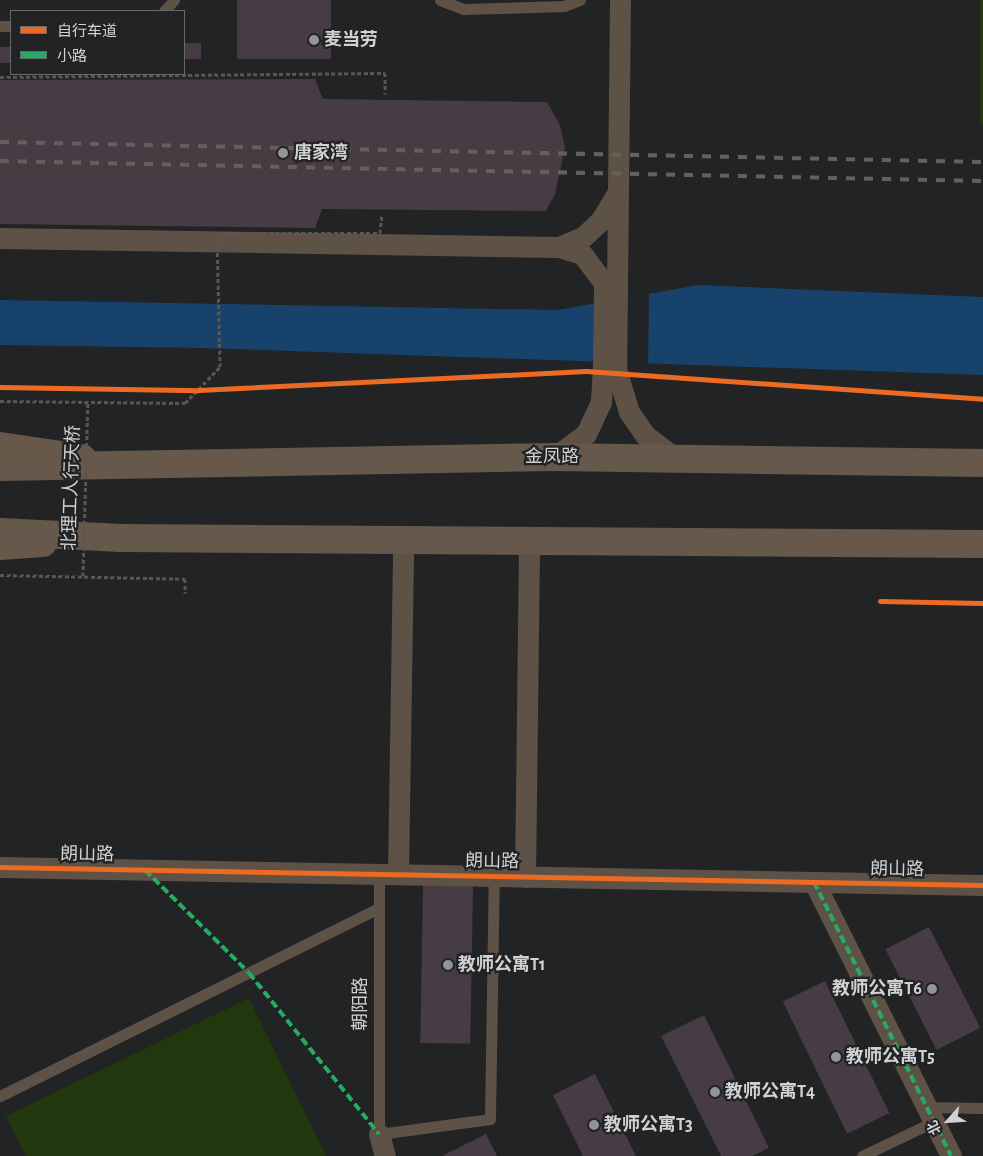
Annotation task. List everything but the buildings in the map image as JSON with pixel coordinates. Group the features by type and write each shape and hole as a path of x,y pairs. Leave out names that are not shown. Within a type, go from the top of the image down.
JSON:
{"highway":[{"name":"金凤路","path":"0,466 555,457 983,463"},
{"path":"0,532 121,538 983,544"}],"main road":[{"path":"0,446 120,463"},
{"path":"0,546 121,538"}],"street":[{"path":"555,457 586,434 600,402 609,369 617,193 620,0"},
{"path":"560,247 589,231 617,193"},
{"path":"0,238 560,247 582,254 612,282"},
{"path":"609,369 629,412 646,436 675,458"},
{"path":"388,874 403,540"},
{"path":"525,877 529,541"},
{"name":"朗山路","path":"0,868 983,885"},
{"path":"814,882 951,1156"},
{"path":"379,1134 385,1156"}],"lane":[{"path":"165,10 174,0"},
{"path":"440,0 464,9 564,6 580,0"},
{"name":"朝阳路","path":"379,1134 378,908 388,874"},
{"path":"379,1134 490,1119 494,876"},
{"path":"0,1096 378,908"},
{"path":"862,1156 930,1115 983,1108"}],"path":[{"path":"185,75 385,73 385,94"},
{"path":"0,76 128,75"},
{"path":"0,402 185,403 220,367 217,233 380,234 382,215"},
{"path":"189,390 209,390"},
{"path":"0,574 185,579 185,593"}],"green space":[{"path":"980,0 983,0 983,126 980,126"},
{"path":"249,998 326,1156 26,1156 6,1116"}],"water":[{"path":"698,285 983,297 983,375 202,348 0,345 0,300 558,310"}],"pier":[{"path":"649,291 648,366 594,364 595,301"}],"railway":[{"path":"0,142 983,162"},
{"path":"0,161 983,181"}],"marked path":[{"path":"145,870 249,973 379,1134"},
{"path":"814,882 951,1156"}],"cycle path":[{"path":"0,387 199,390 586,371 983,399"},
{"path":"880,601 983,603"},
{"path":"0,867 983,885"}],"place":[{"name":"麦当劳","path":"314,40"},
{"name":"唐家湾","path":"283,153"},
{"name":"教师公寓T1","path":"448,965"},
{"name":"教师公寓T6","path":"932,989"},
{"name":"教师公寓T5","path":"836,1057"},
{"name":"教师公寓T4","path":"715,1092"},
{"name":"教师公寓T3","path":"594,1125"}]}
